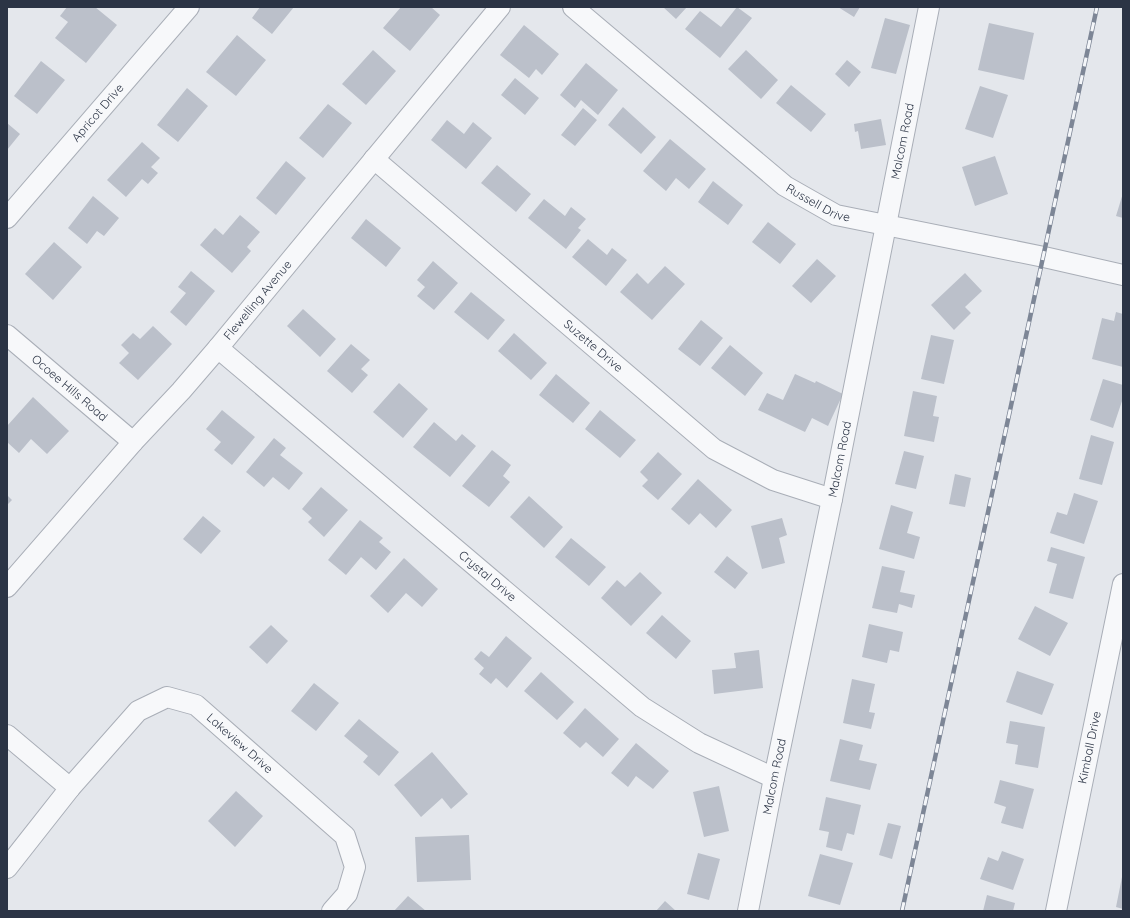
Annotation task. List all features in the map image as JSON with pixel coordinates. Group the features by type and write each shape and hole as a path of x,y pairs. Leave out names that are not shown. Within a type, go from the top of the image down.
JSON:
{"street":[{"name":"Apricot Drive","path":"7,218 189,7"},
{"name":"Flewelling Avenue","path":"7,587 133,442 181,391 218,348 500,7"},
{"name":"Russell Drive","path":"574,7 785,186 836,214 1044,256 1123,275"},
{"name":"Malcom Road","path":"748,911 832,498 929,7"},
{"name":"Suzette Drive","path":"374,159 714,449 773,480 832,498"},
{"name":"Ocoee Hills Road","path":"11,346 133,442"},
{"name":"Crystal Drive","path":"218,348 642,707 699,743 774,778"},
{"name":"Kimball Drive","path":"1056,911 1123,584"},
{"name":"Lakeview Drive","path":"7,868 70,788 138,711 167,697 196,705 345,836 355,867 347,894 332,911"},
{"path":"7,735 70,788"}],"building":[{"path":"67,7 95,7 117,25 86,63 55,38 68,22 60,16"},
{"path":"260,7 294,7 272,34 252,18"},
{"path":"401,7 431,7 440,15 410,51 383,28"},
{"path":"663,7 687,7 676,19"},
{"path":"737,7 752,18 720,58 685,29 700,11 721,27"},
{"path":"838,7 860,7 854,17"},
{"path":"885,18 910,25 896,74 871,68"},
{"path":"989,23 1034,33 1024,80 978,70"},
{"path":"524,25 559,54 542,75 536,69 529,78 500,55"},
{"path":"237,35 266,60 236,96 206,72"},
{"path":"373,50 396,71 366,105 342,84"},
{"path":"746,50 778,80 761,99 728,69"},
{"path":"847,60 861,72 849,87 835,74"},
{"path":"41,61 65,80 37,114 14,96"},
{"path":"586,63 618,90 598,115 581,100 575,108 560,95"},
{"path":"515,78 539,98 525,115 501,95"},
{"path":"791,85 826,114 811,132 776,103"},
{"path":"980,86 1008,95 993,138 965,129"},
{"path":"187,88 208,106 178,142 157,125"},
{"path":"328,104 352,123 323,158 299,138"},
{"path":"623,107 656,137 641,154 608,125"},
{"path":"583,108 597,120 575,146 561,135"},
{"path":"881,119 886,145 861,149 858,131 855,132 854,124"},
{"path":"447,120 464,134 473,122 492,138 466,169 431,140"},
{"path":"7,123 20,134 7,150"},
{"path":"670,139 706,169 689,189 676,178 666,191 643,171"},
{"path":"142,142 160,158 151,167 158,173 148,184 142,179 126,197 107,180"},
{"path":"995,156 1008,194 975,206 962,167"},
{"path":"286,161 306,178 276,215 256,198"},
{"path":"497,165 531,194 516,212 481,183"},
{"path":"713,181 743,205 728,225 698,202"},
{"path":"1123,193 1123,218 1116,216"},
{"path":"93,196 119,218 104,236 97,231 87,244 68,228"},
{"path":"544,199 565,216 571,207 586,219 578,228 581,230 566,249 528,218"},
{"path":"240,215 260,232 247,247 251,251 232,273 200,245 215,228 223,235"},
{"path":"366,219 401,248 386,267 351,238"},
{"path":"768,222 796,244 780,264 752,242"},
{"path":"588,239 607,255 612,248 627,260 606,286 572,257"},
{"path":"54,242 82,267 53,300 25,274"},
{"path":"817,259 836,276 811,303 792,286"},
{"path":"433,261 458,283 434,310 417,296 425,287 417,280"},
{"path":"665,266 685,284 652,320 620,292 637,273 648,284"},
{"path":"191,271 215,291 186,326 170,312 186,293 178,287"},
{"path":"965,273 982,291 965,307 971,313 954,330 931,305"},
{"path":"471,292 505,320 488,340 454,312"},
{"path":"303,309 336,339 320,357 287,326"},
{"path":"1116,312 1123,314 1123,367 1092,359 1102,318 1114,321"},
{"path":"701,320 723,338 700,366 678,349"},
{"path":"153,326 172,344 138,380 119,363 129,353 121,345 133,333 140,339"},
{"path":"514,333 547,363 531,380 498,351"},
{"path":"931,335 954,340 944,384 921,379"},
{"path":"351,344 370,360 361,369 368,375 352,393 327,371"},
{"path":"730,345 763,373 745,396 711,368"},
{"path":"556,374 590,403 573,423 539,395"},
{"path":"795,374 815,383 816,381 843,394 828,426 812,418 805,432 758,410 767,393 783,400"},
{"path":"1103,379 1123,385 1123,398 1113,428 1090,420"},
{"path":"399,383 428,409 403,438 373,412"},
{"path":"913,391 937,396 933,416 939,417 934,442 904,436"},
{"path":"33,397 69,431 47,454 31,439 19,453 7,442 7,426"},
{"path":"222,410 255,437 232,465 214,450 221,442 206,429"},
{"path":"600,410 636,440 620,458 585,429"},
{"path":"434,422 456,441 462,434 476,446 450,477 413,447"},
{"path":"1091,435 1114,442 1102,485 1079,479"},
{"path":"274,438 286,448 280,455 303,473 289,490 273,477 264,487 246,472"},
{"path":"492,450 511,465 503,476 510,482 489,507 462,486"},
{"path":"904,451 924,456 916,489 895,484"},
{"path":"658,452 682,474 658,500 642,486 648,480 640,472"},
{"path":"955,474 971,478 965,507 949,504"},
{"path":"698,479 732,510 716,528 700,513 689,525 671,509"},
{"path":"321,487 348,510 324,537 308,522 312,518 302,509"},
{"path":"1074,493 1098,501 1084,544 1050,533 1057,512 1067,515"},
{"path":"7,495 12,500 7,505"},
{"path":"529,496 563,527 544,548 510,517"},
{"path":"891,505 913,512 907,533 920,537 914,559 879,549"},
{"path":"203,516 221,531 201,554 183,539"},
{"path":"782,518 787,535 779,538 785,563 762,569 751,526"},
{"path":"360,520 383,538 379,542 391,552 376,570 361,557 346,575 328,560"},
{"path":"571,538 606,567 589,586 555,557"},
{"path":"1051,547 1085,557 1073,599 1049,593 1057,564 1047,561"},
{"path":"727,556 748,573 735,589 714,572"},
{"path":"404,558 438,589 422,607 406,593 388,613 370,596"},
{"path":"882,566 905,571 900,592 915,595 912,608 899,604 897,613 872,608"},
{"path":"640,572 662,593 631,626 601,598 617,580 625,587"},
{"path":"1035,606 1068,623 1050,656 1018,639"},
{"path":"662,615 691,641 676,659 646,633"},
{"path":"869,624 903,632 899,652 890,650 887,663 862,657"},
{"path":"271,625 288,641 267,664 249,647"},
{"path":"506,636 532,658 507,688 496,678 491,684 479,674 484,668 474,659 481,651 489,657"},
{"path":"759,650 763,688 714,694 712,670 736,668 734,653"},
{"path":"1017,671 1054,684 1042,715 1006,702"},
{"path":"541,672 574,702 557,720 524,691"},
{"path":"852,679 875,684 869,712 875,713 871,729 843,723"},
{"path":"314,683 339,703 316,731 291,711"},
{"path":"585,708 619,739 603,757 586,742 580,748 563,733"},
{"path":"359,719 399,752 379,776 363,762 368,756 344,736"},
{"path":"1010,721 1045,727 1038,768 1015,764 1018,745 1006,743"},
{"path":"840,739 863,745 859,760 877,764 870,790 830,781"},
{"path":"636,743 669,771 653,789 636,776 628,787 611,773"},
{"path":"432,752 468,794 451,809 442,798 421,817 394,785"},
{"path":"1000,780 1034,789 1023,829 1001,823 1006,807 994,803"},
{"path":"719,786 729,831 704,837 693,792"},
{"path":"236,791 263,816 235,847 208,821"},
{"path":"826,797 861,805 854,835 847,833 842,851 826,847 829,832 819,830"},
{"path":"888,823 901,826 892,859 879,855"},
{"path":"469,835 471,880 417,882 415,837"},
{"path":"1002,851 1024,859 1013,890 980,879 988,857 998,861"},
{"path":"698,853 720,859 709,900 687,894"},
{"path":"820,854 853,863 840,905 808,896"},
{"path":"1123,877 1123,909 1116,907"},
{"path":"987,895 1015,903 1013,911 983,911"},
{"path":"408,896 426,911 394,911"},
{"path":"665,901 676,911 656,911"}],"railway":[{"path":"902,911 1097,7"}]}
